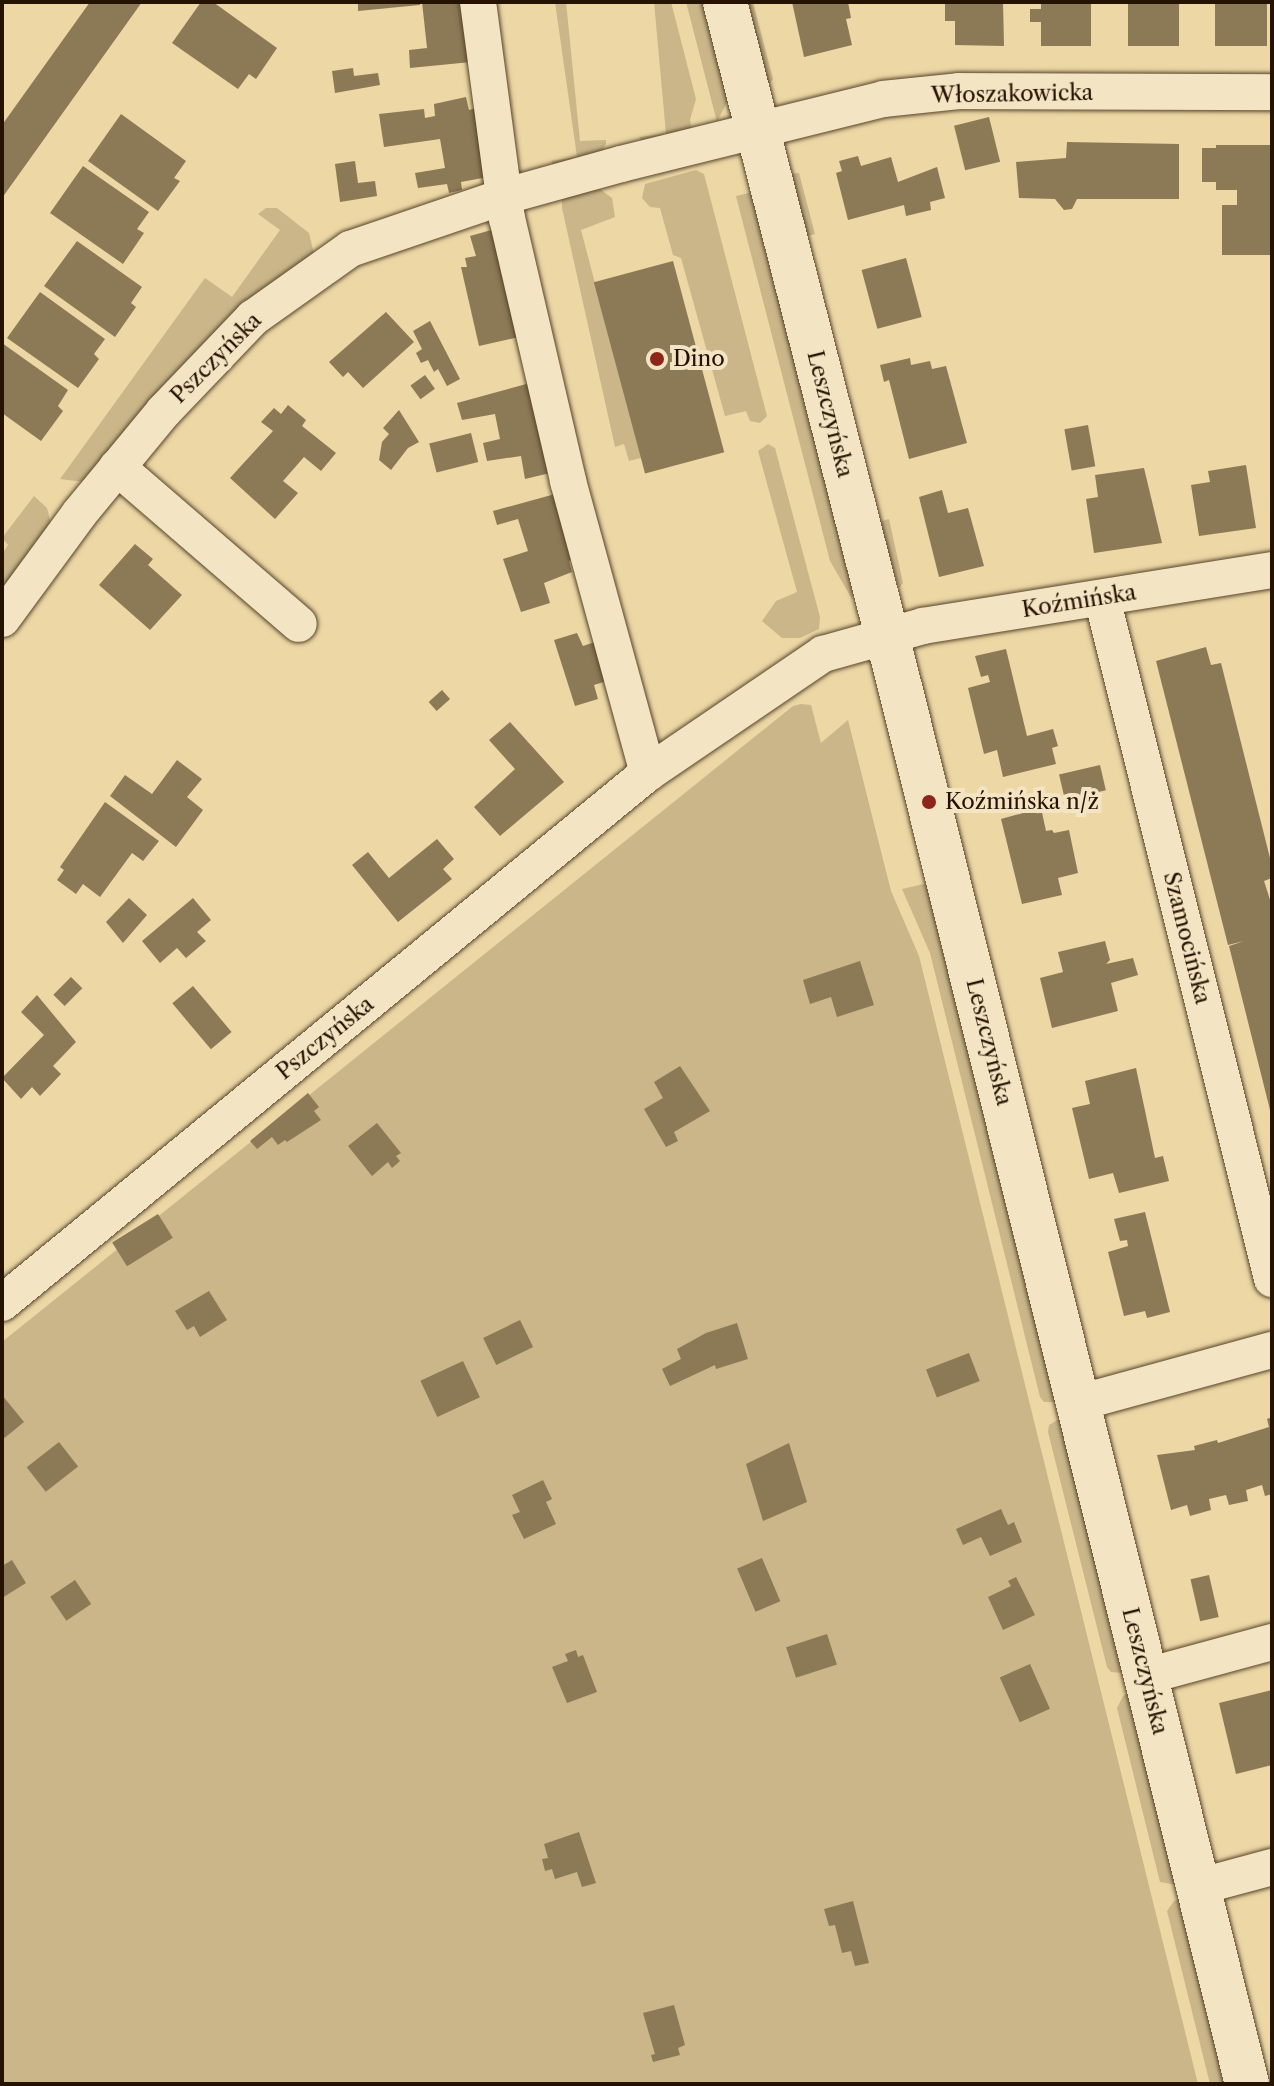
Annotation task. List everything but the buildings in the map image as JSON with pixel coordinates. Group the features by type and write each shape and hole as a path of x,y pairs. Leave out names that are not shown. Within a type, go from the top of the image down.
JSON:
{"street":[{"path":"478,2 507,218 568,481 648,773"},
{"name":"Leszczyńska","path":"725,2 887,636 1247,2084"},
{"name":"Włoszakowicka","path":"756,130 883,99 959,91 1272,92"},
{"name":"Pszczyńska","path":"2,619 117,467 164,411 253,318 350,249 506,196 756,130"},
{"path":"117,467 299,624"},
{"name":"Koźmińska","path":"887,636 923,626 1272,570"},
{"name":"Szamocińska","path":"1102,598 1272,1279"},
{"name":"Pszczyńska","path":"2,1303 648,773 823,654 887,636"},
{"path":"1078,1403 1272,1350"},
{"path":"1147,1676 1272,1642"},
{"path":"1198,1887 1272,1867"}],"shaded area":[{"path":"555,2 566,2 580,141 606,140 606,144 601,153 553,165 551,161 577,157"},
{"path":"654,2 671,2 696,99 690,120 692,130 644,144 639,137 666,134"},
{"path":"686,2 704,2 728,100 717,122"},
{"path":"743,2 753,2 773,79 770,83 763,79"},
{"path":"696,170 704,174 767,416 760,423 750,421 746,411 725,416 681,258 673,255 660,208 650,207 642,198 645,184"},
{"path":"799,173 815,234 804,237 789,174"},
{"path":"597,187 612,198 615,217 581,230 641,458 629,461 624,444 615,447 562,208 562,199"},
{"path":"753,192 854,588 852,599 830,561 736,196"},
{"path":"266,208 277,208 309,233 314,254 84,482 60,479 205,278 232,297 280,230 258,214"},
{"path":"768,444 775,448 820,617 819,629 800,638 782,638 762,621 776,601 797,592 758,451"},
{"path":"34,496 47,508 51,524 2,594 2,554 8,545 2,538"},
{"path":"889,519 903,583 899,588 878,522"},
{"path":"811,705 821,743 848,720 891,891 919,956 1198,2084 2,2084 2,1342 793,706"},
{"path":"928,883 1057,1402 1044,1402 1040,1397 930,953 902,889"},
{"path":"1061,1418 1124,1673 1111,1672 1107,1667 1048,1432 1049,1425"},
{"path":"1129,1693 1177,1885 1160,1882 1117,1708 1123,1696"},
{"path":"1181,1899 1227,2084 1210,2084 1167,1911 1174,1901"}],"place":[{"name":"Dino","path":"657,359"},
{"name":"Koźmińska n/ż","path":"929,802"}]}
